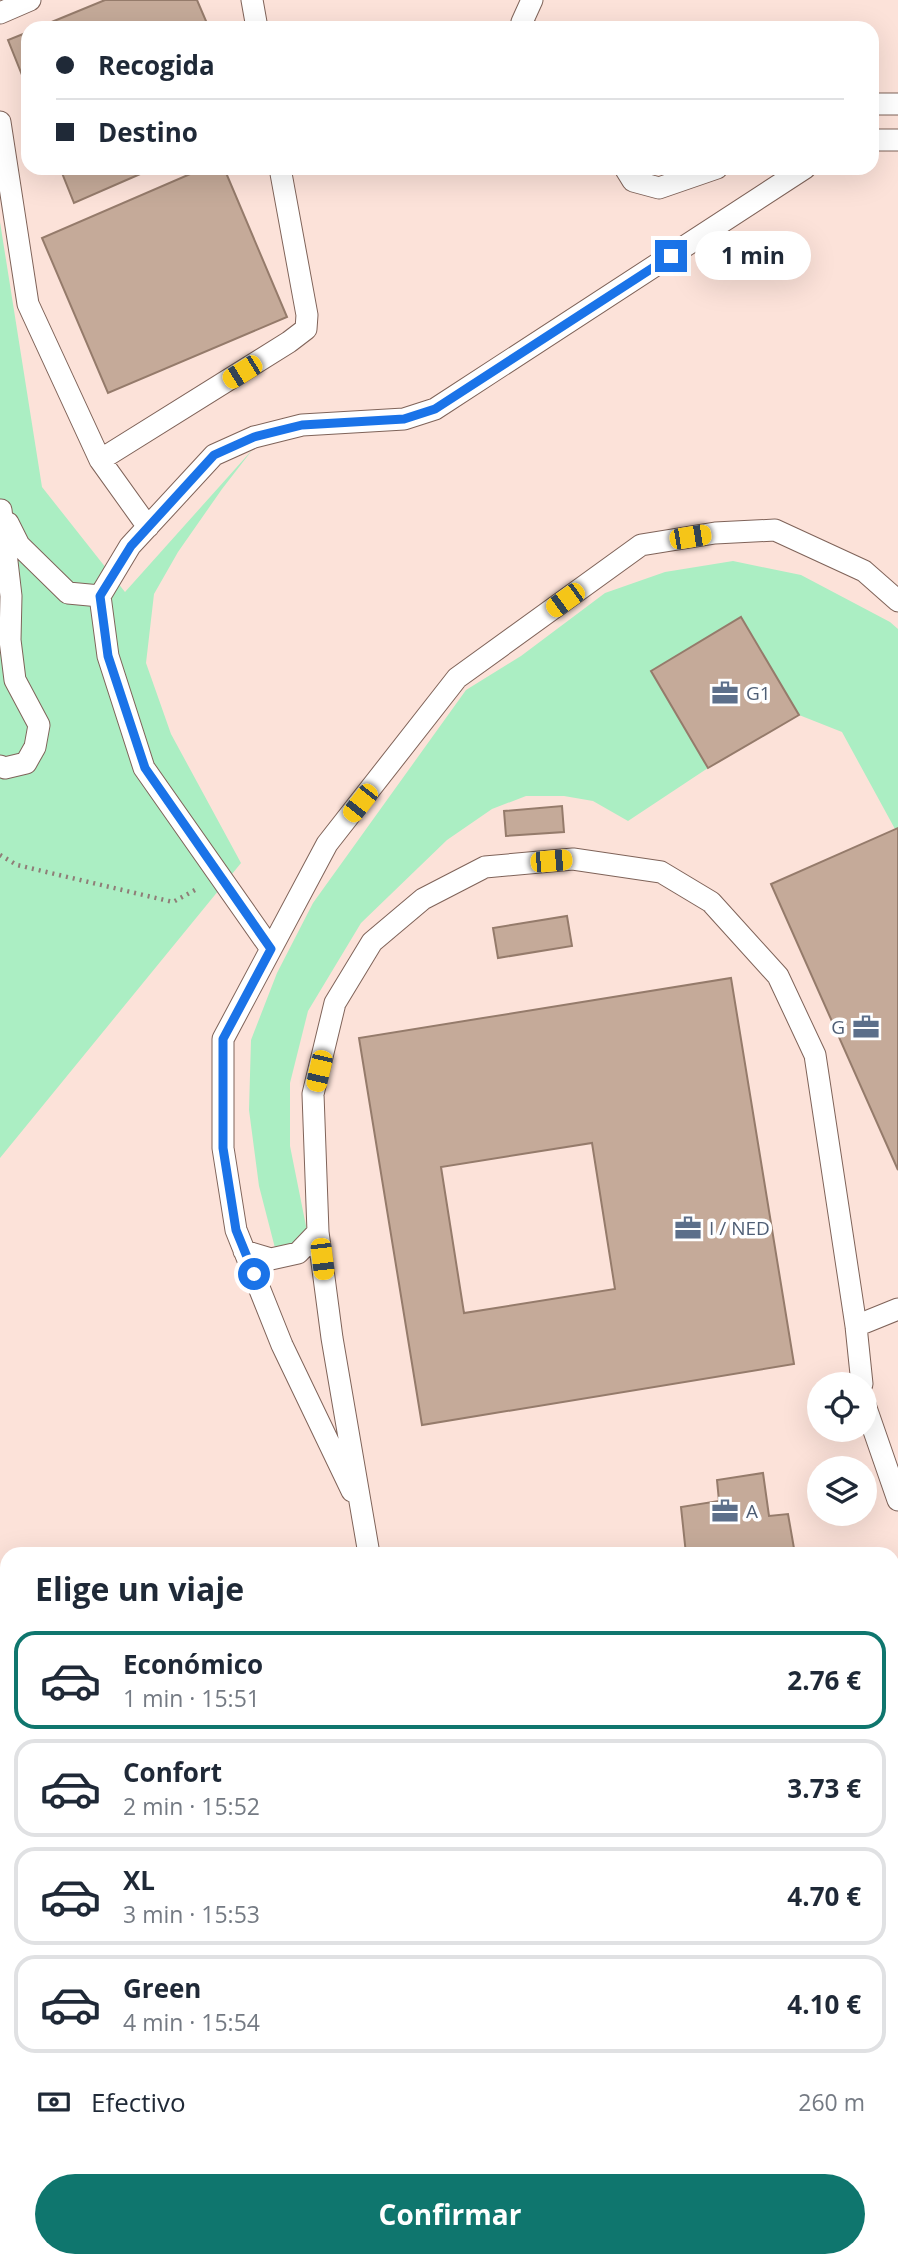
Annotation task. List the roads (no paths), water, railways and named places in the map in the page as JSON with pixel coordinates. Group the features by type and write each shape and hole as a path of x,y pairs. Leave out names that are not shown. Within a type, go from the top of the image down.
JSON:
{"lane":[{"path":"0,13 30,0"},
{"path":"252,0 256,21"},
{"path":"522,21 531,0"},
{"path":"879,104 898,104"},
{"path":"0,122 29,304 100,460 148,527"},
{"path":"879,140 898,140"},
{"path":"100,460 306,329 307,315 281,175"},
{"path":"629,175 633,181 659,188 697,175"},
{"path":"271,949 145,768 108,656 100,596 131,546 214,455 254,437 302,425 404,419 435,409 794,175"},
{"path":"1,506 19,545 68,593 100,596"},
{"path":"0,766 5,768 26,762 35,747 39,725 15,680 10,640 11,596 1,506"},
{"path":"364,1514 282,1345 244,1251 236,1230 223,1148 223,1039 327,844 457,678 641,545 715,533 775,530 864,571 898,601"},
{"path":"0,666 10,640"},
{"path":"368,1547 332,1338 318,1232 313,1094 335,1003 372,942 423,899 485,867 573,859 662,872 711,902 778,976 815,1055 861,1372"},
{"path":"244,1251 271,1259 298,1253 318,1232"},
{"path":"856,1326 898,1309"},
{"path":"877,1439 898,1500"}],"place":[{"name":"G1","path":"725,693"},
{"name":"G","path":"866,1027"},
{"name":"I / NED","path":"688,1228"},
{"name":"A","path":"725,1511"}]}
